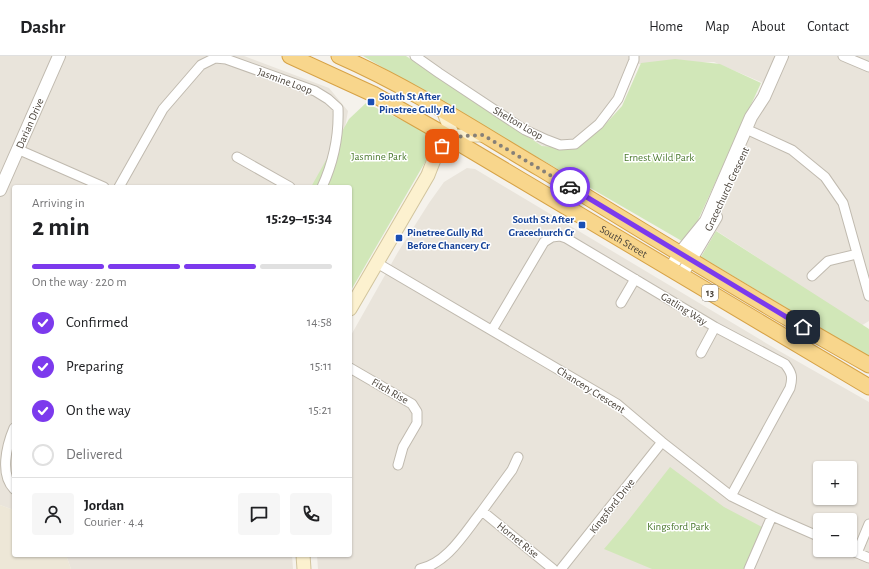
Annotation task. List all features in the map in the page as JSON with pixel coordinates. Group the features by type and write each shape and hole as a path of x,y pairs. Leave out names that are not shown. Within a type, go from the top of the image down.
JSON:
{"highway":[{"name":"South Street","path":"290,56 373,94 452,139 869,387"},
{"name":"South Street","path":"339,56 382,76 443,110 686,257 869,365"}],"main road":[{"path":"352,306 428,175 439,166 452,146 448,122 443,110"},
{"path":"452,139 462,136 483,135"},
{"path":"303,557 304,569"}],"street":[{"name":"Darian Drive","path":"0,190 59,56"},
{"name":"Shelton Loop","path":"415,56 525,130 560,144 575,144 600,124 618,99 634,60 634,56"},
{"name":"Gracechurch Crescent","path":"676,273 706,221 749,131 759,119 764,97 782,56"},
{"path":"843,56 869,67"},
{"name":"Jasmine Loop","path":"120,185 163,109 201,66 214,58 226,59 315,91 328,99 338,108 339,125 328,174 323,185"},
{"path":"749,131 792,150 825,177 843,203 869,296"},
{"path":"17,149 99,185"},
{"path":"237,156 287,185"},
{"name":"Gatling Way","path":"492,330 544,242 552,236 560,236 566,238 715,327 785,364 791,372 793,378 790,388 731,496"},
{"path":"812,276 828,261 857,254"},
{"name":"Chancery Crescent","path":"377,263 617,404 662,442 731,496 813,534"},
{"path":"621,303 635,279"},
{"path":"700,353 715,327"},
{"name":"Fitch Rise","path":"352,369 412,404 418,412 417,423 403,447 398,465"},
{"path":"12,433 2,456 1,470 4,479 12,487"},
{"name":"Kingsford Drive","path":"562,569 662,442"},
{"path":"420,569 430,567 448,553 482,512 512,470 518,457"},
{"name":"Hornet Rise","path":"482,512 553,569"},
{"path":"749,569 772,516"},
{"path":"857,544 869,524"},
{"path":"857,553 869,558"}],"shaded area":[{"path":"0,56 244,56 329,88 348,111 334,185 12,185 12,509 0,505"},
{"path":"410,56 869,56 869,321 859,327 706,224 768,85 714,62 638,64 611,118 583,144 556,153 534,141"},
{"path":"467,168 475,169 781,352 869,402 869,569 318,569 317,557 352,557 352,333 398,252 444,182"},
{"path":"0,505 12,509 12,557 67,557 71,569 0,569"},
{"path":"67,557 292,557 293,569 71,569"}],"green space":[{"name":"Ernest Wild Park","path":"363,56 406,56 542,146 564,148 601,129 622,106 641,63 675,59 720,64 761,83 687,244"},
{"name":"Jasmine Park","path":"366,103 439,138 352,289 352,185 312,185 349,119"},
{"path":"716,231 869,329 869,357 701,257"},
{"name":"Kingsford Park","path":"670,467 724,507 762,527 744,569 652,569 604,549"}],"way so far":[{"path":"442,146 445,142 462,136 483,135 570,187"}],"place":[{"name":"South St After Pinetree Gully Rd","path":"371,102"},
{"name":"South St After Gracechurch Cr","path":"582,225"},
{"name":"Pinetree Gully Rd Before Chancery Cr","path":"399,238"}],"route":[{"path":"570,187 803,327"}]}
